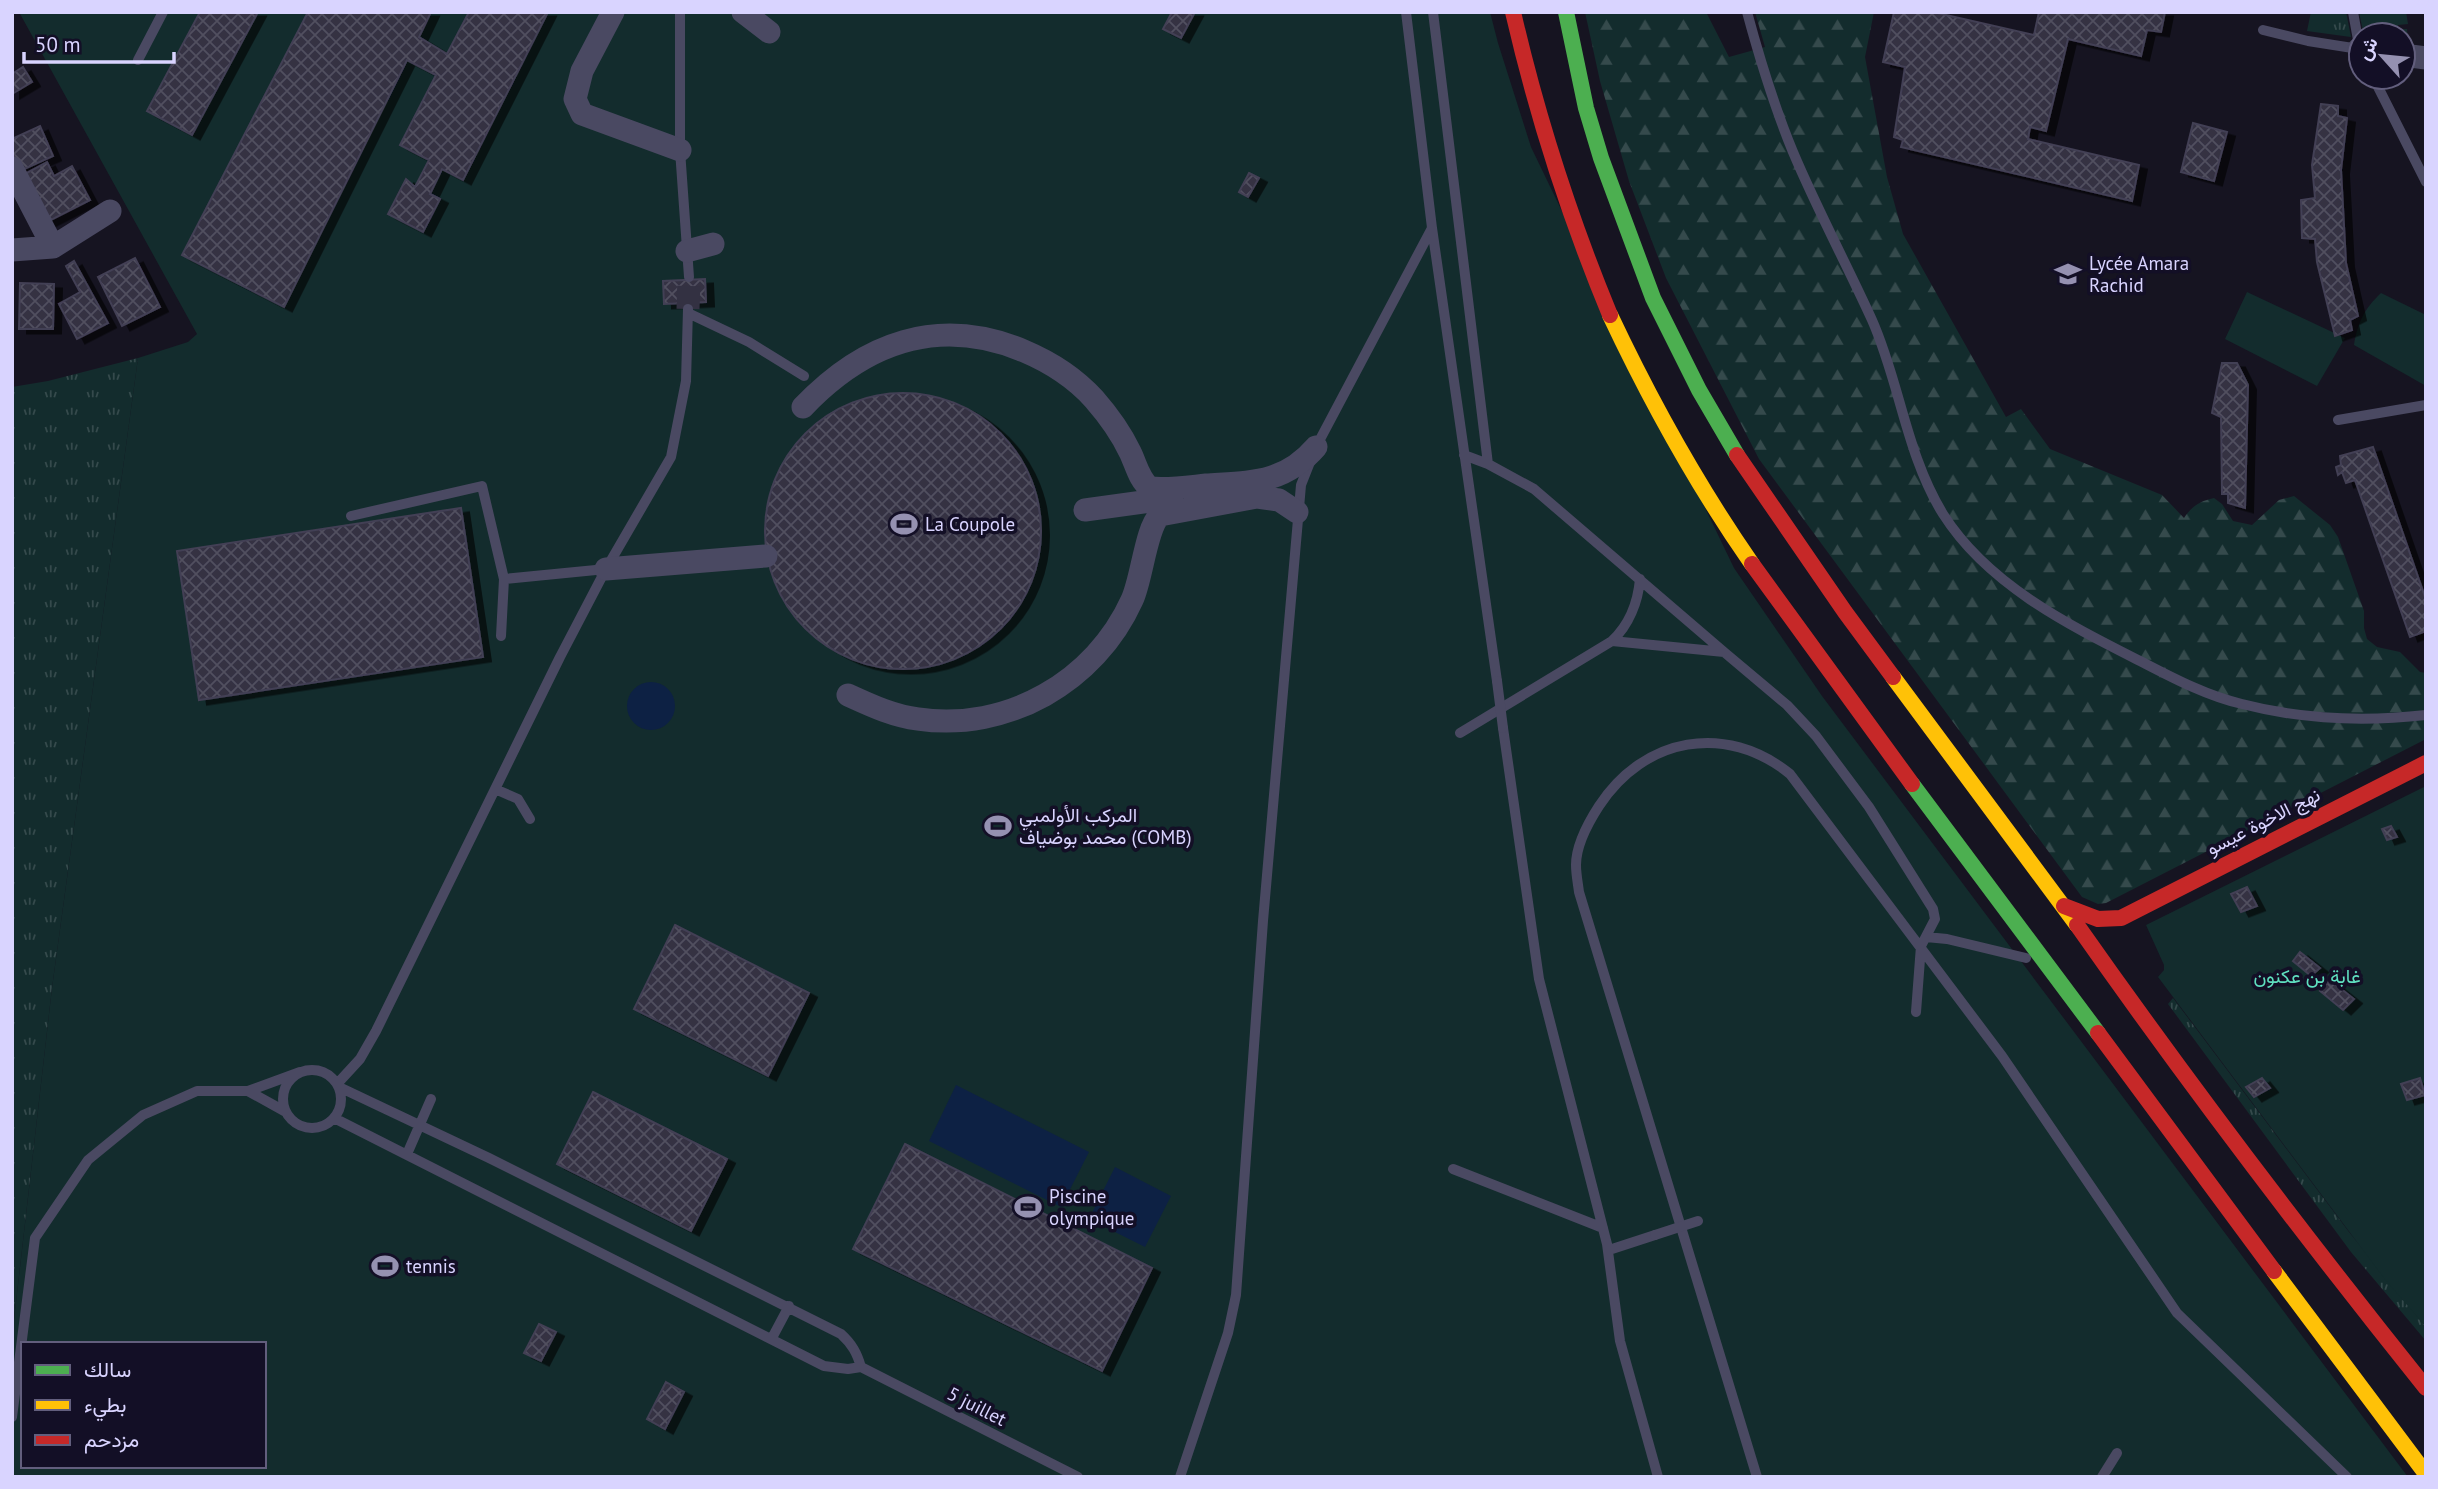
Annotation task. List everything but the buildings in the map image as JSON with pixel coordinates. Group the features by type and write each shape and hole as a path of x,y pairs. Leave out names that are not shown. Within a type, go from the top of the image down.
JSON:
{"main road":[{"path":"1513,12 1523,60 1546,140 1589,265 1629,355 1676,445 1718,514 1789,617 2426,1474"},
{"path":"1566,12 1586,108 1614,197 1653,298 1699,390 1763,499 1909,700 2064,906 2124,992 2342,1283 2426,1388"},
{"name":"نهج الاخوة عيسو","path":"2121,918 2426,763"},
{"path":"2064,906 2093,920 2106,922 2121,918"},
{"path":"2121,918 2114,942 2124,992"}],"street":[{"path":"613,12 582,71 575,99 582,114 680,150"},
{"path":"743,12 769,32"},
{"path":"12,168 53,247"},
{"path":"12,250 53,247 110,211"},
{"path":"687,251 713,244"},
{"path":"803,407 826,383 853,363 883,348 915,338 948,335 981,337 1042,359 1069,376 1093,398 1114,423 1142,480 1150,488 1208,495 1257,496 1279,500 1297,512"},
{"path":"848,695 881,710 917,719 954,722 991,717 1026,706 1070,679 1089,663 1114,633 1132,600 1155,519 1165,512 1208,495 1271,478 1296,466 1316,447"},
{"path":"1085,510 1208,495"},
{"path":"606,569 766,556"}],"lane":[{"path":"138,60 163,12"},
{"path":"680,12 680,150 689,277"},
{"path":"1406,12 1432,228 1539,979 1609,1250 1620,1341 1658,1477"},
{"path":"1433,12 1489,464"},
{"path":"1747,12 1765,78 1793,154 1877,331 1920,467 1944,515 1970,548 2001,578 2047,611 2171,677 2240,704 2326,719 2383,720 2426,715"},
{"path":"2263,30 2347,48"},
{"path":"2380,91 2426,182"},
{"path":"1180,1477 1228,1333 1236,1295 1263,922 1301,485 1316,447 1432,228"},
{"path":"338,1086 368,1046 560,657 606,569 671,457 686,381 688,311 749,342 804,376"},
{"path":"2337,420 2426,405"},
{"path":"1464,455 1489,464 1534,489 1787,705 1816,736 1869,807 1933,909 1935,919 1924,942 1916,1012"},
{"path":"351,516 482,486 504,579 501,636"},
{"path":"504,579 606,569"},
{"path":"1460,733 1612,641 1626,624 1639,590 1640,579"},
{"path":"1612,641 1724,652"},
{"path":"1758,1477 1579,892 1576,864 1582,838 1592,816 1610,789 1648,758 1669,748 1690,743 1738,745 1760,754 1790,774 1924,942 2177,1313 2347,1477"},
{"path":"495,789 518,799 530,819"},
{"path":"1924,942 1947,939 2045,964"},
{"path":"22,1342 35,1238 88,1160 143,1115 197,1091 248,1091 311,1069 331,1076 338,1086 341,1103 334,1118 322,1126 305,1127 297,1124 286,1112 248,1091"},
{"path":"286,1112 282,1100 284,1088 290,1079 300,1072"},
{"path":"334,1118 824,1366 836,1369 861,1367 858,1354 841,1334 338,1086"},
{"path":"407,1154 431,1099"},
{"path":"1453,1169 1603,1228"},
{"path":"1609,1250 1698,1221"},
{"path":"772,1338 789,1307"},
{"path":"12,1417 21,1347"},
{"name":"5 juillet","path":"861,1367 1078,1477"},
{"path":"2102,1477 2117,1452"}],"green space":[{"name":"المركب الأولمبي محمد بوضياف (COMB)","path":"19,12 1490,12 1531,147 1734,568 1822,696 2408,1477 12,1477 12,1337 52,988 138,358 188,342 197,334"},
{"path":"1585,12 1706,12 1729,57 1765,47 1755,12 1874,12 1865,57 1887,177 1903,234 2006,417 2021,409 2050,449 2162,495 2184,518 2197,505 2214,498 2222,504 2233,521 2252,525 2279,500 2294,496 2330,525 2338,537 2364,611 2367,639 2377,647 2400,652 2420,672 2426,673 2426,739 2106,903 2098,904 2082,897 1759,459 1666,278 1629,181 1600,81"},
{"path":"2311,12 2346,12 2347,36 2307,31"},
{"path":"2359,12 2406,12 2408,21 2361,21"},
{"path":"2247,292 2345,338 2317,386 2225,339"},
{"path":"2381,293 2426,315 2426,386 2354,345 2363,316"},
{"path":"138,358 52,988 12,1337 12,387 48,381"},
{"name":"غابة بن عكنون","path":"2426,786 2426,1327 2384,1278 2158,977 2164,970 2164,965 2146,925"},
{"path":"2173,998 2349,1232 2426,1327 2426,1341 2351,1252 2168,1004"}],"water":[{"path":"651,682 668,689 675,706 668,723 651,730 634,723 627,706 634,689"},
{"path":"956,1085 1089,1152 1061,1207 929,1141"},
{"path":"1115,1167 1171,1196 1145,1247 1089,1219"}],"tunnel":[{"path":"688,309 689,277"}],"traffic: fast":[{"path":"1566,12 1586,108 1601,158 1653,298 1699,390 1737,455"},
{"path":"1912,784 2098,1033"}],"traffic: slow":[{"path":"1610,315 1676,442 1712,504 1752,564"},
{"path":"1893,677 2077,925"},
{"path":"2274,1271 2426,1474"}],"traffic: jam":[{"path":"1513,12 1555,165 1610,315"},
{"path":"1737,455 1893,677"},
{"path":"1752,564 1912,784"},
{"path":"2064,906 2098,919 2121,918 2426,763"},
{"path":"2077,925 2248,1159 2426,1388"},
{"path":"2098,1033 2274,1271"}],"place":[{"name":"Lycée Amara Rachid","path":"2068,274"},
{"name":"La Coupole","path":"904,524"},
{"name":"المركب الأولمبي محمد بوضياف (COMB)","path":"998,826"},
{"name":"Piscine olympique","path":"1028,1207"},
{"name":"tennis","path":"385,1266"}]}
